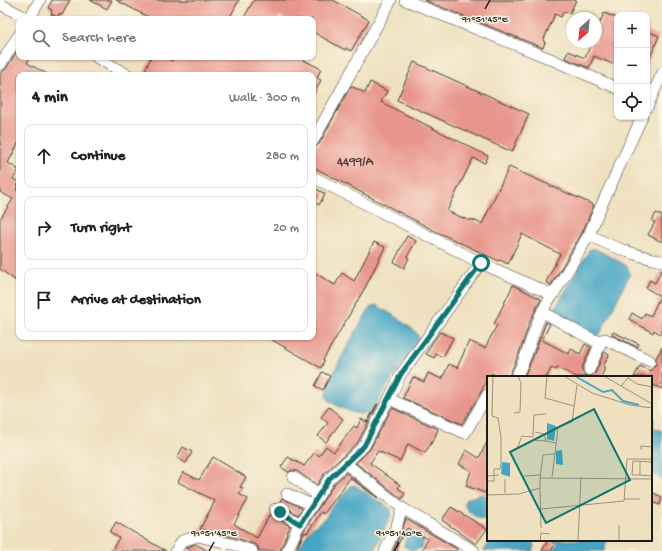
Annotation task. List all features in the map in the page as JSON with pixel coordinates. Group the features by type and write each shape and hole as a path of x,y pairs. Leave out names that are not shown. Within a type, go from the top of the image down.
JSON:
{"street":[{"path":"30,16 40,0"},
{"path":"316,136 391,0"},
{"path":"405,0 546,57 614,87"},
{"path":"0,4 22,16"},
{"path":"0,65 16,40"},
{"path":"101,60 123,72"},
{"path":"650,100 662,74"},
{"path":"517,376 522,367 542,312 589,235 596,215 641,120"},
{"path":"316,179 481,263 553,295"},
{"path":"589,235 638,256 662,261"},
{"path":"287,551 300,524 318,495 329,479 364,446 401,374 481,263"},
{"path":"542,312 596,341 604,339 650,362"},
{"path":"589,370 602,340"},
{"path":"389,399 465,433 487,396"},
{"path":"345,463 402,508 474,551"},
{"path":"293,477 318,495"},
{"path":"287,494 312,505"},
{"path":"385,551 397,525 402,508"},
{"path":"275,509 300,524"},
{"path":"176,551 182,541 198,536 235,544 252,551"}],"water":[{"path":"590,249 596,249 627,266 630,274 601,332 591,337 554,314 556,307"},
{"path":"376,305 396,317 416,332 419,339 371,413 358,414 336,405 328,399 328,388 332,377 352,339 370,308"},
{"path":"652,419 654,420 653,425 655,428 662,431 662,479 652,474"},
{"path":"352,485 356,486 391,509 391,516 374,551 296,551 311,529 326,517 331,508"},
{"path":"482,494 487,496 487,520 481,519 468,510 464,504 466,499"},
{"path":"409,533 416,534 424,540 421,548 412,551 404,546"},
{"path":"490,541 531,541 534,547 533,551 484,551"},
{"path":"556,541 607,541 604,551 554,551 558,543"}],"building":[{"path":"52,0 70,0 62,15 59,14 55,16 51,14 52,10 48,8"},
{"path":"90,0 112,0 107,9"},
{"path":"116,0 239,0 231,16 146,16"},
{"path":"254,0 333,0 369,20 351,51 346,48 345,50 316,34 316,16 245,16"},
{"path":"424,0 576,0 570,12 564,11 561,17 555,14 543,41 545,42 543,48"},
{"path":"604,13 614,17 614,65 594,56 589,68 565,58 568,51 585,58 589,48 602,48 602,18"},
{"path":"650,32 659,36 650,58"},
{"path":"16,53 16,60 28,60 27,63 44,72 16,72 16,148 8,163 16,168 16,174 13,179 16,180 16,281 0,269 0,219 13,199 0,192 0,74 6,69"},
{"path":"150,60 304,60 321,69 317,78 321,80 316,90 316,72 144,72"},
{"path":"414,62 529,114 512,152 397,100"},
{"path":"370,82 387,91 381,102 488,156 485,163 473,158 447,211 470,221 471,219 482,224 509,167 594,205 582,233 551,285 546,282 560,254 522,234 508,264 437,232 316,169 316,146 319,144 351,86 365,93"},
{"path":"316,189 325,194 319,205 316,203"},
{"path":"656,213 662,216 662,242 648,235 655,222 652,221"},
{"path":"407,236 416,241 407,257 409,258 404,268 394,262"},
{"path":"374,242 385,247 366,286 323,360 324,361 321,368 272,340 316,340 316,274 335,285 342,273 354,281"},
{"path":"662,269 662,335 654,330 653,333 629,319 632,313 642,319 645,313 651,316 660,296 646,288 650,280 655,283"},
{"path":"513,285 541,299 530,321 519,354 509,376 497,376 492,373 490,376 487,376 482,390 462,424 403,398 413,377 424,382 428,373 442,379 449,364 457,368 469,341 485,348 497,325 494,324"},
{"path":"546,322 550,324 542,340 569,354 571,349 580,354 585,344 591,347 582,368 582,371 586,376 574,376 557,367 556,370 551,368 547,376 524,376"},
{"path":"440,332 453,338 443,357 436,354 434,358 426,354"},
{"path":"613,332 639,344 637,347 612,335"},
{"path":"662,347 662,389 652,384 652,376 635,376 640,366 650,371 656,364 656,358"},
{"path":"604,352 609,355 603,367 605,368 601,376 591,376 595,373"},
{"path":"322,372 330,376 323,390 315,386"},
{"path":"377,404 358,442 324,474 317,485 297,471 293,470 288,472 281,467 288,457 304,466 315,452 319,456 326,446 334,452 354,426 357,428 361,419 367,422"},
{"path":"329,407 343,419 326,442 318,436 328,423 321,417"},
{"path":"392,408 438,429 425,453 408,444 400,461 378,451 370,463 400,485 398,488 405,493 402,499 356,463 370,449"},
{"path":"487,442 487,494 466,486 471,471 459,464 466,450 479,458"},
{"path":"183,447 192,452 186,463 177,458"},
{"path":"213,457 246,477 240,487 243,488 239,494 248,499 234,524 257,538 271,514 290,526 280,551 259,551 258,547 254,544 237,538 200,529 215,501 178,482 183,472 199,480"},
{"path":"346,473 378,498 350,478 324,514 321,512 307,533 305,532 297,547 303,532 334,484"},
{"path":"652,492 662,497 660,505 652,502"},
{"path":"282,498 302,508 298,515 279,503"},
{"path":"451,507 487,529 476,544 442,520"},
{"path":"406,519 457,549 456,551 421,551 428,539 407,528 398,544 397,551 393,551"},
{"path":"116,522 166,551 111,551 119,538 110,532"},
{"path":"547,541 555,544 551,551 542,551"},
{"path":"195,544 208,551 192,551 186,548"}],"route":[{"path":"280,512 300,524 329,479 364,446 401,374 481,263"}]}
